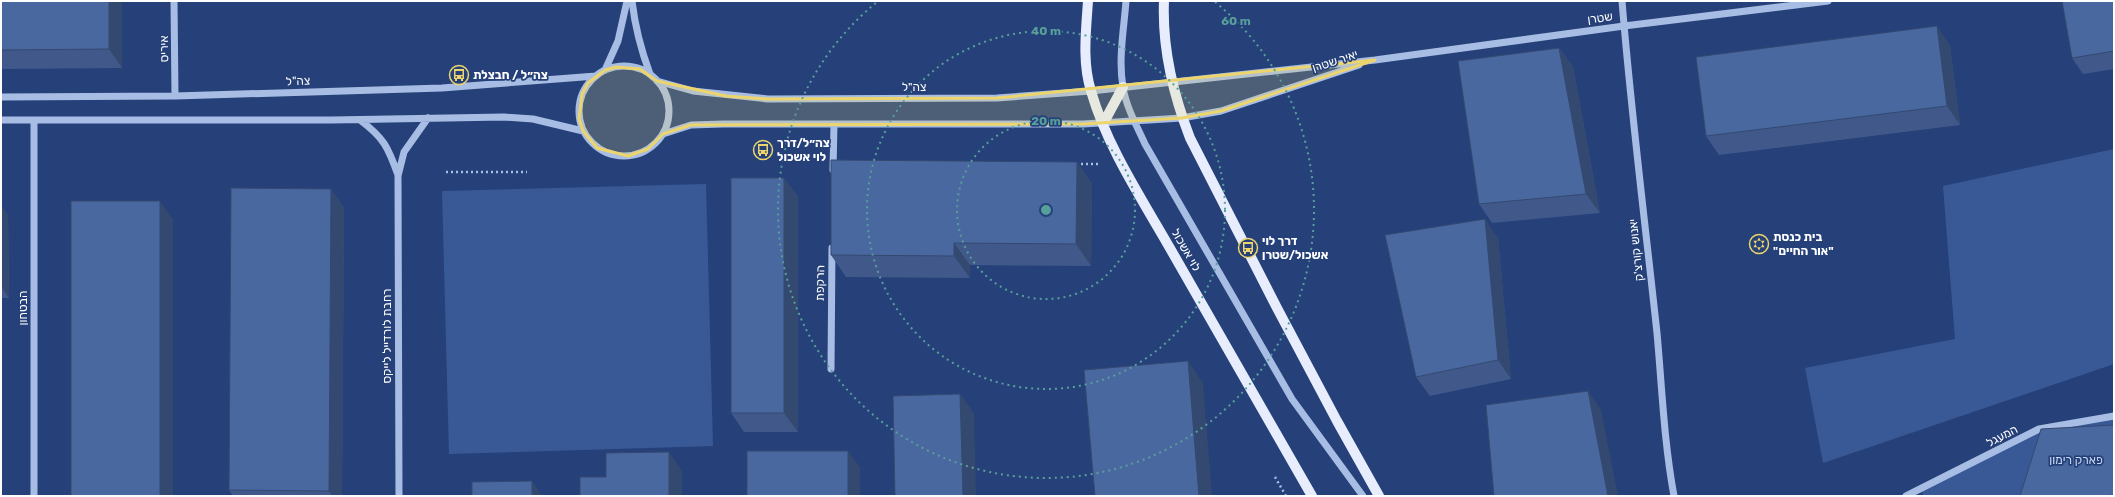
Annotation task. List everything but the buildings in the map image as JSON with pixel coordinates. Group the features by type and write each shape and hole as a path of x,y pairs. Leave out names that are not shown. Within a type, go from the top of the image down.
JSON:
{"main road":[{"name":"לוי אשכול","path":"1088,1 1085,41 1086,68 1091,91 1103,124 1132,181 1312,496"},
{"path":"1164,1 1164,43 1172,82 1182,118 1200,160 1337,421 1379,496"},
{"path":"1103,124 1123,87"}],"street":[{"name":"איריס","path":"174,1 175,96"},
{"path":"605,70 618,41 627,1"},
{"path":"632,1 641,50 650,74 665,93 669,106 668,121 663,134 648,149 639,154 617,156 597,148 583,132 579,119 579,107 582,94 588,83 605,70 616,67 628,66 650,74"},
{"path":"1126,1 1123,42 1123,87 1134,122 1164,179 1292,399 1363,496"},
{"name":"יאנוש קורצ'ק","path":"1622,1 1630,103 1657,333 1668,462 1674,496"},
{"name":"שטרן","path":"1375,60 1624,26 1828,1"},
{"name":"יאיר שטרן","path":"1172,82 1375,60"},
{"name":"יאיר שטרן","path":"1103,124 1182,118 1222,111 1375,60"},
{"name":"צה\"ל","path":"1,97 175,96 442,88 596,76"},
{"name":"צה\"ל","path":"657,81 694,91 768,99 996,98 1091,91 1172,82"},
{"path":"1,120 360,120 504,117 533,119 583,132"},
{"name":"רחבת לורדייל לייקס","path":"399,496 398,176 404,152 428,118"},
{"name":"הבטחון","path":"34,120 34,496"},
{"name":"רחבת לורדייל לייקס","path":"360,120 378,134 389,150 398,176"},
{"path":"833,180 834,124"},
{"path":"663,134 691,125 1103,124"},
{"name":"הרקפת","path":"831,369 832,236"},
{"name":"המעגל","path":"1906,496 1923,492 2039,429 2114,416"}],"path":[{"path":"1070,164 1101,164"},
{"path":"446,172 527,172"}],"highlighted area":[{"path":"1375,60 1221,111 1182,118 1083,124 691,125 663,134 648,149 628,156 597,148 583,131 579,119 582,94 588,83 605,70 616,67 640,69 657,81 726,96 768,99 997,98"}],"green space":[{"path":"2114,149 2114,364 1823,463 1805,368 1955,339 1943,186"},
{"path":"706,184 713,446 449,454 442,191"},
{"name":"פארק רימון","path":"2114,416 2114,496 1923,496 1922,489 2039,429"}],"place":[{"name":"צה״ל / חבצלת","path":"459,75"},
{"name":"צה״ל/דרך לוי אשכול","path":"763,150"},
{"name":"בית כנסת \"אור החיים\"","path":"1759,244"},
{"name":"דרך לוי אשכול/שטרן","path":"1248,248"}]}
